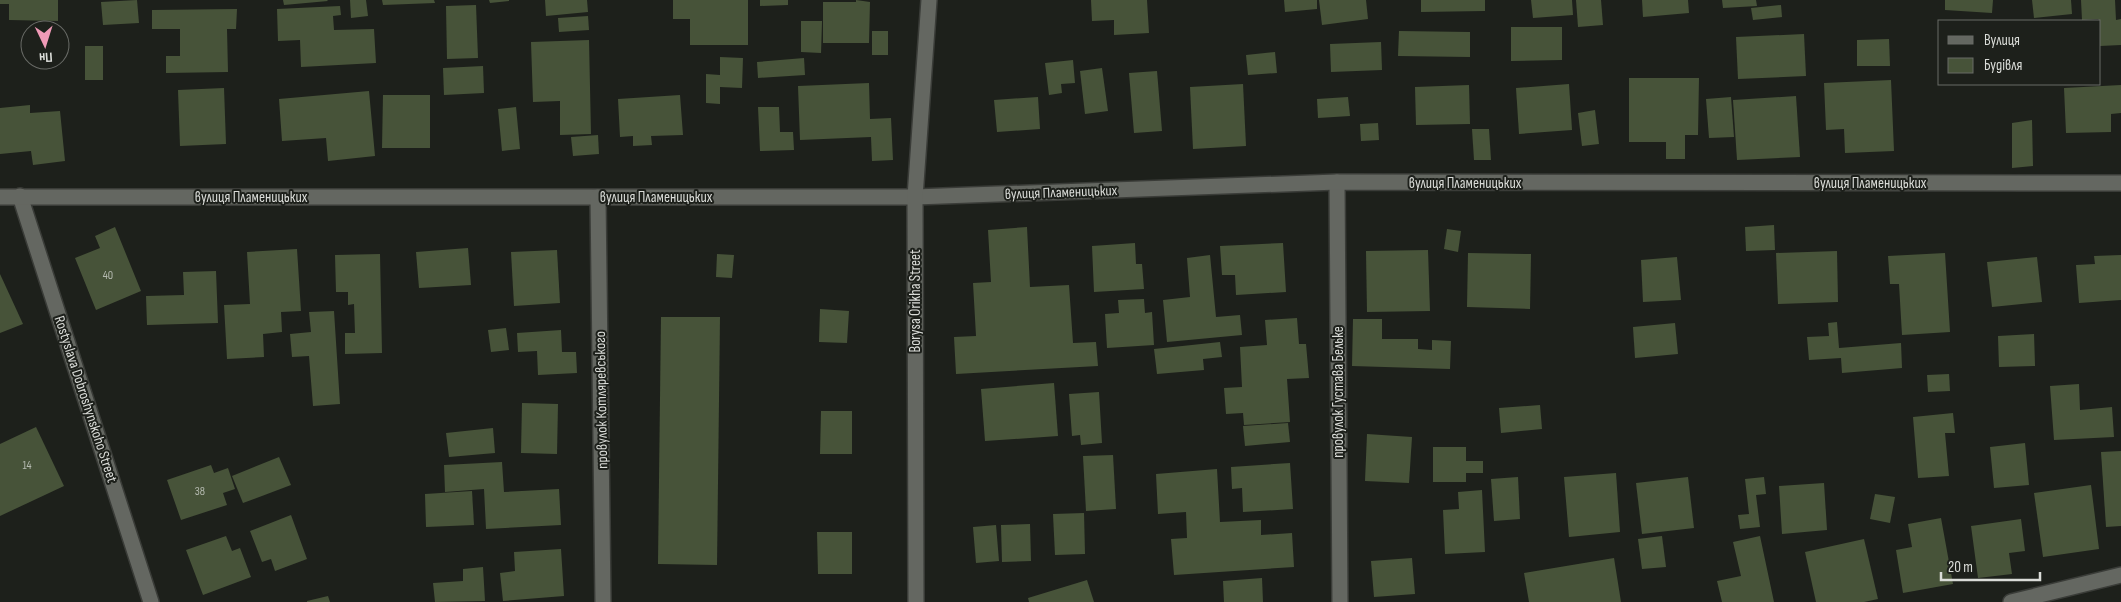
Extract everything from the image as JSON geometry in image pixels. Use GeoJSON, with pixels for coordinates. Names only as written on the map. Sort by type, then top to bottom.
{"type":"FeatureCollection","features":[{"type":"Feature","properties":{"kind":"street","name":"Borysa Orikha Street"},"geometry":{"type":"LineString","coordinates":[[916,602],[915,197],[929,0]]}},
{"type":"Feature","properties":{"kind":"street","name":"вулиця Пламеницьких"},"geometry":{"type":"LineString","coordinates":[[0,197],[915,197],[1337,182],[2121,183]]}},
{"type":"Feature","properties":{"kind":"street","name":"провулок Густава Бельке"},"geometry":{"type":"LineString","coordinates":[[1337,182],[1340,602]]}},
{"type":"Feature","properties":{"kind":"street","name":"Rostyslava Dobroshynskoho Street"},"geometry":{"type":"LineString","coordinates":[[20,196],[152,602]]}},
{"type":"Feature","properties":{"kind":"street","name":"провулок Котляревського"},"geometry":{"type":"LineString","coordinates":[[598,197],[603,602]]}},
{"type":"Feature","properties":{"kind":"street"},"geometry":{"type":"LineString","coordinates":[[2011,602],[2121,575]]}},
{"type":"Feature","properties":{"kind":"building"},"geometry":{"type":"Polygon","coordinates":[[[0,0],[58,0],[58,20],[9,20],[9,4],[0,4],[0,0]]]}},
{"type":"Feature","properties":{"kind":"building"},"geometry":{"type":"Polygon","coordinates":[[[137,0],[139,23],[103,25],[101,2],[137,0]]]}},
{"type":"Feature","properties":{"kind":"building"},"geometry":{"type":"Polygon","coordinates":[[[283,0],[327,0],[328,1],[284,5],[283,0]]]}},
{"type":"Feature","properties":{"kind":"building"},"geometry":{"type":"Polygon","coordinates":[[[350,0],[366,0],[368,16],[351,18],[350,0]]]}},
{"type":"Feature","properties":{"kind":"building"},"geometry":{"type":"Polygon","coordinates":[[[382,0],[434,0],[435,3],[383,5],[382,0]]]}},
{"type":"Feature","properties":{"kind":"building"},"geometry":{"type":"Polygon","coordinates":[[[489,0],[509,0],[509,1],[490,3],[489,0]]]}},
{"type":"Feature","properties":{"kind":"building"},"geometry":{"type":"Polygon","coordinates":[[[545,0],[587,0],[588,12],[546,16],[545,0]]]}},
{"type":"Feature","properties":{"kind":"building"},"geometry":{"type":"Polygon","coordinates":[[[673,0],[748,0],[748,45],[690,45],[690,19],[673,19],[673,0]]]}},
{"type":"Feature","properties":{"kind":"building"},"geometry":{"type":"Polygon","coordinates":[[[760,0],[788,0],[788,5],[760,6],[760,0]]]}},
{"type":"Feature","properties":{"kind":"building"},"geometry":{"type":"Polygon","coordinates":[[[856,0],[870,2],[869,43],[823,43],[823,2],[856,2],[856,0]]]}},
{"type":"Feature","properties":{"kind":"building"},"geometry":{"type":"Polygon","coordinates":[[[1091,0],[1147,0],[1149,33],[1114,35],[1114,20],[1092,21],[1091,0]]]}},
{"type":"Feature","properties":{"kind":"building"},"geometry":{"type":"Polygon","coordinates":[[[1284,0],[1317,0],[1317,9],[1285,12],[1284,0]]]}},
{"type":"Feature","properties":{"kind":"building"},"geometry":{"type":"Polygon","coordinates":[[[1319,0],[1366,0],[1368,19],[1322,25],[1319,0]]]}},
{"type":"Feature","properties":{"kind":"building"},"geometry":{"type":"Polygon","coordinates":[[[1421,0],[1485,0],[1485,11],[1421,12],[1421,0]]]}},
{"type":"Feature","properties":{"kind":"building"},"geometry":{"type":"Polygon","coordinates":[[[1531,0],[1572,0],[1573,15],[1533,18],[1531,0]]]}},
{"type":"Feature","properties":{"kind":"building"},"geometry":{"type":"Polygon","coordinates":[[[1576,0],[1601,0],[1603,25],[1578,27],[1576,0]]]}},
{"type":"Feature","properties":{"kind":"building"},"geometry":{"type":"Polygon","coordinates":[[[1642,0],[1688,0],[1689,13],[1643,17],[1642,0]]]}},
{"type":"Feature","properties":{"kind":"building"},"geometry":{"type":"Polygon","coordinates":[[[1722,0],[1756,0],[1757,6],[1723,8],[1722,0]]]}},
{"type":"Feature","properties":{"kind":"building"},"geometry":{"type":"Polygon","coordinates":[[[1945,0],[1993,0],[1992,13],[1945,10],[1945,0]]]}},
{"type":"Feature","properties":{"kind":"building"},"geometry":{"type":"Polygon","coordinates":[[[2032,0],[2071,0],[2072,14],[2034,18],[2032,0]]]}},
{"type":"Feature","properties":{"kind":"building"},"geometry":{"type":"Polygon","coordinates":[[[2081,0],[2115,0],[2116,20],[2121,19],[2121,45],[2101,46],[2101,20],[2082,20],[2081,0]]]}},
{"type":"Feature","properties":{"kind":"building"},"geometry":{"type":"Polygon","coordinates":[[[476,5],[478,58],[447,59],[446,6],[476,5]]]}},
{"type":"Feature","properties":{"kind":"building"},"geometry":{"type":"Polygon","coordinates":[[[1781,5],[1782,17],[1753,20],[1751,8],[1781,5]]]}},
{"type":"Feature","properties":{"kind":"building"},"geometry":{"type":"Polygon","coordinates":[[[340,6],[341,15],[333,16],[334,30],[374,29],[376,63],[301,67],[300,40],[278,41],[277,9],[340,6]]]}},
{"type":"Feature","properties":{"kind":"building"},"geometry":{"type":"Polygon","coordinates":[[[237,9],[236,29],[227,29],[228,72],[166,73],[166,56],[180,56],[180,29],[152,29],[152,10],[237,9]]]}},
{"type":"Feature","properties":{"kind":"building"},"geometry":{"type":"Polygon","coordinates":[[[588,16],[589,30],[559,32],[558,18],[588,16]]]}},
{"type":"Feature","properties":{"kind":"building"},"geometry":{"type":"Polygon","coordinates":[[[801,21],[822,21],[821,53],[801,52],[801,21]]]}},
{"type":"Feature","properties":{"kind":"building"},"geometry":{"type":"Polygon","coordinates":[[[1511,27],[1562,27],[1562,60],[1511,61],[1511,27]]]}},
{"type":"Feature","properties":{"kind":"building"},"geometry":{"type":"Polygon","coordinates":[[[872,31],[888,31],[888,55],[872,55],[872,31]]]}},
{"type":"Feature","properties":{"kind":"building"},"geometry":{"type":"Polygon","coordinates":[[[1399,31],[1470,32],[1470,57],[1398,56],[1399,31]]]}},
{"type":"Feature","properties":{"kind":"building"},"geometry":{"type":"Polygon","coordinates":[[[1804,34],[1806,76],[1738,79],[1736,37],[1804,34]]]}},
{"type":"Feature","properties":{"kind":"building"},"geometry":{"type":"Polygon","coordinates":[[[1889,39],[1890,66],[1857,66],[1857,40],[1889,39]]]}},
{"type":"Feature","properties":{"kind":"building"},"geometry":{"type":"Polygon","coordinates":[[[589,40],[591,134],[560,135],[560,101],[533,102],[531,42],[589,40]]]}},
{"type":"Feature","properties":{"kind":"building"},"geometry":{"type":"Polygon","coordinates":[[[1381,42],[1382,70],[1331,72],[1330,44],[1381,42]]]}},
{"type":"Feature","properties":{"kind":"building"},"geometry":{"type":"Polygon","coordinates":[[[85,46],[103,46],[103,80],[85,80],[85,46]]]}},
{"type":"Feature","properties":{"kind":"building"},"geometry":{"type":"Polygon","coordinates":[[[1275,52],[1277,73],[1248,75],[1246,55],[1275,52]]]}},
{"type":"Feature","properties":{"kind":"building"},"geometry":{"type":"Polygon","coordinates":[[[720,57],[743,58],[742,88],[720,87],[720,104],[706,103],[706,74],[720,75],[720,57]]]}},
{"type":"Feature","properties":{"kind":"building"},"geometry":{"type":"Polygon","coordinates":[[[804,58],[805,75],[758,78],[757,62],[804,58]]]}},
{"type":"Feature","properties":{"kind":"building"},"geometry":{"type":"Polygon","coordinates":[[[1073,60],[1075,83],[1061,84],[1062,93],[1049,95],[1045,63],[1073,60]]]}},
{"type":"Feature","properties":{"kind":"building"},"geometry":{"type":"Polygon","coordinates":[[[483,66],[484,93],[444,95],[443,68],[483,66]]]}},
{"type":"Feature","properties":{"kind":"building"},"geometry":{"type":"Polygon","coordinates":[[[1102,68],[1108,111],[1085,114],[1080,71],[1102,68]]]}},
{"type":"Feature","properties":{"kind":"building"},"geometry":{"type":"Polygon","coordinates":[[[1157,71],[1162,131],[1134,133],[1129,73],[1157,71]]]}},
{"type":"Feature","properties":{"kind":"building"},"geometry":{"type":"Polygon","coordinates":[[[1629,78],[1699,78],[1698,135],[1685,135],[1685,159],[1666,159],[1666,142],[1629,142],[1629,78]]]}},
{"type":"Feature","properties":{"kind":"building"},"geometry":{"type":"Polygon","coordinates":[[[1891,80],[1894,151],[1845,153],[1844,129],[1826,130],[1824,83],[1891,80]]]}},
{"type":"Feature","properties":{"kind":"building"},"geometry":{"type":"Polygon","coordinates":[[[869,83],[870,119],[891,118],[893,160],[872,161],[871,137],[800,140],[798,86],[869,83]]]}},
{"type":"Feature","properties":{"kind":"building"},"geometry":{"type":"Polygon","coordinates":[[[1243,84],[1246,146],[1193,149],[1190,87],[1243,84]]]}},
{"type":"Feature","properties":{"kind":"building"},"geometry":{"type":"Polygon","coordinates":[[[1569,84],[1572,130],[1519,134],[1516,88],[1569,84]]]}},
{"type":"Feature","properties":{"kind":"building"},"geometry":{"type":"Polygon","coordinates":[[[1469,85],[1470,124],[1416,125],[1415,87],[1469,85]]]}},
{"type":"Feature","properties":{"kind":"building"},"geometry":{"type":"Polygon","coordinates":[[[2121,85],[2121,113],[2111,114],[2111,132],[2066,133],[2064,88],[2121,85]]]}},
{"type":"Feature","properties":{"kind":"building"},"geometry":{"type":"Polygon","coordinates":[[[224,88],[226,144],[180,146],[178,90],[224,88]]]}},
{"type":"Feature","properties":{"kind":"building"},"geometry":{"type":"Polygon","coordinates":[[[369,91],[375,156],[328,161],[326,138],[282,141],[279,99],[369,91]]]}},
{"type":"Feature","properties":{"kind":"building"},"geometry":{"type":"Polygon","coordinates":[[[383,95],[430,95],[430,148],[382,148],[383,95]]]}},
{"type":"Feature","properties":{"kind":"building"},"geometry":{"type":"Polygon","coordinates":[[[680,95],[683,135],[651,136],[652,145],[633,146],[633,136],[620,137],[618,99],[680,95]]]}},
{"type":"Feature","properties":{"kind":"building"},"geometry":{"type":"Polygon","coordinates":[[[1796,96],[1800,157],[1737,160],[1733,100],[1796,96]]]}},
{"type":"Feature","properties":{"kind":"building"},"geometry":{"type":"Polygon","coordinates":[[[1038,97],[1040,129],[997,132],[994,100],[1038,97]]]}},
{"type":"Feature","properties":{"kind":"building"},"geometry":{"type":"Polygon","coordinates":[[[1348,97],[1350,116],[1318,118],[1317,99],[1348,97]]]}},
{"type":"Feature","properties":{"kind":"building"},"geometry":{"type":"Polygon","coordinates":[[[1731,97],[1734,137],[1709,138],[1706,99],[1731,97]]]}},
{"type":"Feature","properties":{"kind":"building"},"geometry":{"type":"Polygon","coordinates":[[[30,105],[30,113],[60,111],[65,161],[33,165],[31,151],[0,154],[0,108],[30,105]]]}},
{"type":"Feature","properties":{"kind":"building"},"geometry":{"type":"Polygon","coordinates":[[[516,107],[520,149],[502,151],[498,109],[516,107]]]}},
{"type":"Feature","properties":{"kind":"building"},"geometry":{"type":"Polygon","coordinates":[[[758,107],[779,107],[780,132],[793,132],[794,150],[760,151],[758,107]]]}},
{"type":"Feature","properties":{"kind":"building"},"geometry":{"type":"Polygon","coordinates":[[[1595,110],[1599,144],[1582,146],[1578,113],[1595,110]]]}},
{"type":"Feature","properties":{"kind":"building"},"geometry":{"type":"Polygon","coordinates":[[[2032,120],[2033,166],[2012,168],[2012,123],[2032,120]]]}},
{"type":"Feature","properties":{"kind":"building"},"geometry":{"type":"Polygon","coordinates":[[[1378,123],[1379,140],[1361,141],[1360,124],[1378,123]]]}},
{"type":"Feature","properties":{"kind":"building"},"geometry":{"type":"Polygon","coordinates":[[[1472,129],[1489,129],[1491,160],[1474,160],[1472,129]]]}},
{"type":"Feature","properties":{"kind":"building"},"geometry":{"type":"Polygon","coordinates":[[[598,135],[599,154],[573,156],[571,137],[598,135]]]}},
{"type":"Feature","properties":{"kind":"building"},"geometry":{"type":"Polygon","coordinates":[[[1774,225],[1775,250],[1746,251],[1745,227],[1774,225]]]}},
{"type":"Feature","properties":{"kind":"building"},"geometry":{"type":"Polygon","coordinates":[[[115,227],[141,291],[96,310],[75,258],[100,248],[95,236],[115,227]]]}},
{"type":"Feature","properties":{"kind":"building"},"geometry":{"type":"Polygon","coordinates":[[[1027,227],[1030,287],[1069,285],[1073,343],[1096,342],[1098,366],[956,374],[954,337],[976,336],[973,283],[991,282],[988,230],[1027,227]]]}},
{"type":"Feature","properties":{"kind":"building"},"geometry":{"type":"Polygon","coordinates":[[[1447,229],[1461,231],[1458,252],[1444,249],[1447,229]]]}},
{"type":"Feature","properties":{"kind":"building"},"geometry":{"type":"Polygon","coordinates":[[[1135,243],[1136,264],[1142,264],[1144,289],[1094,292],[1092,246],[1135,243]]]}},
{"type":"Feature","properties":{"kind":"building"},"geometry":{"type":"Polygon","coordinates":[[[1283,243],[1286,292],[1236,295],[1235,275],[1222,275],[1220,246],[1283,243]]]}},
{"type":"Feature","properties":{"kind":"building"},"geometry":{"type":"Polygon","coordinates":[[[468,248],[471,285],[419,288],[416,252],[468,248]]]}},
{"type":"Feature","properties":{"kind":"building"},"geometry":{"type":"Polygon","coordinates":[[[297,249],[301,311],[281,312],[282,332],[263,334],[264,357],[227,359],[224,305],[250,304],[247,252],[297,249]]]}},
{"type":"Feature","properties":{"kind":"building"},"geometry":{"type":"Polygon","coordinates":[[[557,250],[560,303],[514,306],[511,252],[557,250]]]}},
{"type":"Feature","properties":{"kind":"building"},"geometry":{"type":"Polygon","coordinates":[[[1428,250],[1430,311],[1367,312],[1366,251],[1428,250]]]}},
{"type":"Feature","properties":{"kind":"building"},"geometry":{"type":"Polygon","coordinates":[[[1837,251],[1838,302],[1778,304],[1776,253],[1837,251]]]}},
{"type":"Feature","properties":{"kind":"building"},"geometry":{"type":"Polygon","coordinates":[[[1468,253],[1531,254],[1530,309],[1467,307],[1468,253]]]}},
{"type":"Feature","properties":{"kind":"building"},"geometry":{"type":"Polygon","coordinates":[[[1945,253],[1950,332],[1902,335],[1899,284],[1890,284],[1888,256],[1945,253]]]}},
{"type":"Feature","properties":{"kind":"building"},"geometry":{"type":"Polygon","coordinates":[[[380,254],[382,353],[345,354],[345,333],[355,333],[354,304],[348,305],[348,292],[336,292],[335,255],[380,254]]]}},
{"type":"Feature","properties":{"kind":"building"},"geometry":{"type":"Polygon","coordinates":[[[717,254],[734,255],[732,278],[716,277],[717,254]]]}},
{"type":"Feature","properties":{"kind":"building"},"geometry":{"type":"Polygon","coordinates":[[[1210,255],[1216,317],[1240,315],[1242,335],[1167,342],[1163,300],[1190,297],[1187,258],[1210,255]]]}},
{"type":"Feature","properties":{"kind":"building"},"geometry":{"type":"Polygon","coordinates":[[[2121,255],[2121,300],[2079,303],[2076,265],[2095,264],[2094,256],[2121,255]]]}},
{"type":"Feature","properties":{"kind":"building"},"geometry":{"type":"Polygon","coordinates":[[[1677,257],[1681,300],[1643,302],[1641,260],[1677,257]]]}},
{"type":"Feature","properties":{"kind":"building"},"geometry":{"type":"Polygon","coordinates":[[[2037,257],[2042,302],[1992,307],[1987,262],[2037,257]]]}},
{"type":"Feature","properties":{"kind":"building"},"geometry":{"type":"Polygon","coordinates":[[[216,271],[218,323],[147,325],[146,296],[184,295],[183,272],[216,271]]]}},
{"type":"Feature","properties":{"kind":"building"},"geometry":{"type":"Polygon","coordinates":[[[0,274],[23,324],[0,333],[0,274]]]}},
{"type":"Feature","properties":{"kind":"building"},"geometry":{"type":"Polygon","coordinates":[[[1144,299],[1145,313],[1152,312],[1154,345],[1107,348],[1105,314],[1119,313],[1118,300],[1144,299]]]}},
{"type":"Feature","properties":{"kind":"building"},"geometry":{"type":"Polygon","coordinates":[[[820,309],[849,311],[847,343],[819,342],[820,309]]]}},
{"type":"Feature","properties":{"kind":"building"},"geometry":{"type":"Polygon","coordinates":[[[334,311],[340,404],[313,406],[309,356],[292,357],[290,334],[311,332],[309,312],[334,311]]]}},
{"type":"Feature","properties":{"kind":"building"},"geometry":{"type":"Polygon","coordinates":[[[661,317],[720,317],[717,565],[658,564],[661,317]]]}},
{"type":"Feature","properties":{"kind":"building"},"geometry":{"type":"Polygon","coordinates":[[[1297,318],[1299,344],[1306,344],[1309,378],[1287,379],[1290,422],[1244,425],[1243,413],[1226,414],[1224,388],[1242,387],[1240,347],[1267,345],[1265,320],[1297,318]]]}},
{"type":"Feature","properties":{"kind":"building"},"geometry":{"type":"Polygon","coordinates":[[[1353,319],[1382,319],[1382,339],[1418,339],[1418,349],[1432,350],[1432,340],[1451,341],[1450,369],[1352,366],[1353,319]]]}},
{"type":"Feature","properties":{"kind":"building"},"geometry":{"type":"Polygon","coordinates":[[[1837,322],[1839,348],[1901,343],[1902,368],[1842,373],[1841,358],[1809,360],[1807,337],[1829,336],[1828,323],[1837,322]]]}},
{"type":"Feature","properties":{"kind":"building"},"geometry":{"type":"Polygon","coordinates":[[[1675,323],[1678,354],[1635,358],[1633,327],[1675,323]]]}},
{"type":"Feature","properties":{"kind":"building"},"geometry":{"type":"Polygon","coordinates":[[[506,328],[509,350],[491,352],[488,330],[506,328]]]}},
{"type":"Feature","properties":{"kind":"building"},"geometry":{"type":"Polygon","coordinates":[[[561,330],[562,352],[576,352],[577,373],[538,375],[537,351],[518,352],[517,333],[561,330]]]}},
{"type":"Feature","properties":{"kind":"building"},"geometry":{"type":"Polygon","coordinates":[[[2034,334],[2035,366],[1999,367],[1998,336],[2034,334]]]}},
{"type":"Feature","properties":{"kind":"building"},"geometry":{"type":"Polygon","coordinates":[[[1220,342],[1222,357],[1203,359],[1204,370],[1157,374],[1154,349],[1220,342]]]}},
{"type":"Feature","properties":{"kind":"building"},"geometry":{"type":"Polygon","coordinates":[[[1949,374],[1950,391],[1928,392],[1927,375],[1949,374]]]}},
{"type":"Feature","properties":{"kind":"building"},"geometry":{"type":"Polygon","coordinates":[[[1054,383],[1058,436],[985,441],[981,389],[1054,383]]]}},
{"type":"Feature","properties":{"kind":"building"},"geometry":{"type":"Polygon","coordinates":[[[2079,384],[2080,410],[2112,407],[2114,437],[2054,440],[2050,386],[2079,384]]]}},
{"type":"Feature","properties":{"kind":"building"},"geometry":{"type":"Polygon","coordinates":[[[1099,392],[1102,443],[1081,445],[1080,435],[1072,436],[1069,394],[1099,392]]]}},
{"type":"Feature","properties":{"kind":"building"},"geometry":{"type":"Polygon","coordinates":[[[522,403],[558,404],[557,454],[521,453],[522,403]]]}},
{"type":"Feature","properties":{"kind":"building"},"geometry":{"type":"Polygon","coordinates":[[[1540,405],[1542,429],[1501,433],[1499,408],[1540,405]]]}},
{"type":"Feature","properties":{"kind":"building"},"geometry":{"type":"Polygon","coordinates":[[[821,411],[852,411],[852,454],[820,454],[821,411]]]}},
{"type":"Feature","properties":{"kind":"building"},"geometry":{"type":"Polygon","coordinates":[[[1953,413],[1955,433],[1945,433],[1949,476],[1918,478],[1913,417],[1953,413]]]}},
{"type":"Feature","properties":{"kind":"building"},"geometry":{"type":"Polygon","coordinates":[[[1288,423],[1290,442],[1245,446],[1243,426],[1288,423]]]}},
{"type":"Feature","properties":{"kind":"building"},"geometry":{"type":"Polygon","coordinates":[[[36,427],[64,486],[0,516],[0,444],[36,427]]]}},
{"type":"Feature","properties":{"kind":"building"},"geometry":{"type":"Polygon","coordinates":[[[493,428],[495,453],[449,457],[446,433],[493,428]]]}},
{"type":"Feature","properties":{"kind":"building"},"geometry":{"type":"Polygon","coordinates":[[[1367,434],[1412,437],[1409,483],[1365,481],[1367,434]]]}},
{"type":"Feature","properties":{"kind":"building"},"geometry":{"type":"Polygon","coordinates":[[[2025,443],[2029,485],[1994,488],[1990,447],[2025,443]]]}},
{"type":"Feature","properties":{"kind":"building"},"geometry":{"type":"Polygon","coordinates":[[[1433,447],[1466,447],[1466,461],[1483,461],[1483,473],[1466,473],[1466,482],[1433,482],[1433,447]]]}},
{"type":"Feature","properties":{"kind":"building"},"geometry":{"type":"Polygon","coordinates":[[[2121,451],[2121,526],[2106,527],[2101,452],[2121,451]]]}},
{"type":"Feature","properties":{"kind":"building"},"geometry":{"type":"Polygon","coordinates":[[[1113,455],[1116,509],[1086,511],[1083,456],[1113,455]]]}},
{"type":"Feature","properties":{"kind":"building"},"geometry":{"type":"Polygon","coordinates":[[[279,457],[291,485],[243,503],[232,476],[279,457]]]}},
{"type":"Feature","properties":{"kind":"building"},"geometry":{"type":"Polygon","coordinates":[[[502,462],[504,492],[559,489],[561,525],[486,529],[484,489],[445,492],[444,465],[502,462]]]}},
{"type":"Feature","properties":{"kind":"building"},"geometry":{"type":"Polygon","coordinates":[[[1290,463],[1293,509],[1243,512],[1242,488],[1232,489],[1231,467],[1290,463]]]}},
{"type":"Feature","properties":{"kind":"building"},"geometry":{"type":"Polygon","coordinates":[[[211,465],[214,473],[228,468],[235,489],[223,493],[227,505],[181,520],[167,480],[211,465]]]}},
{"type":"Feature","properties":{"kind":"building"},"geometry":{"type":"Polygon","coordinates":[[[1217,469],[1220,522],[1261,520],[1261,535],[1292,533],[1294,567],[1174,575],[1171,539],[1187,538],[1186,512],[1158,514],[1156,474],[1217,469]]]}},
{"type":"Feature","properties":{"kind":"building"},"geometry":{"type":"Polygon","coordinates":[[[1616,473],[1620,532],[1569,537],[1564,477],[1616,473]]]}},
{"type":"Feature","properties":{"kind":"building"},"geometry":{"type":"Polygon","coordinates":[[[1518,477],[1520,519],[1494,521],[1491,479],[1518,477]]]}},
{"type":"Feature","properties":{"kind":"building"},"geometry":{"type":"Polygon","coordinates":[[[1688,477],[1694,528],[1642,534],[1636,483],[1688,477]]]}},
{"type":"Feature","properties":{"kind":"building"},"geometry":{"type":"Polygon","coordinates":[[[1764,477],[1766,494],[1756,495],[1760,527],[1740,529],[1738,515],[1749,514],[1745,479],[1764,477]]]}},
{"type":"Feature","properties":{"kind":"building"},"geometry":{"type":"Polygon","coordinates":[[[1824,483],[1827,530],[1782,534],[1779,486],[1824,483]]]}},
{"type":"Feature","properties":{"kind":"building"},"geometry":{"type":"Polygon","coordinates":[[[2091,485],[2099,549],[2043,557],[2034,493],[2091,485]]]}},
{"type":"Feature","properties":{"kind":"building"},"geometry":{"type":"Polygon","coordinates":[[[1482,490],[1485,552],[1445,554],[1443,510],[1459,509],[1458,492],[1482,490]]]}},
{"type":"Feature","properties":{"kind":"building"},"geometry":{"type":"Polygon","coordinates":[[[472,491],[474,525],[426,527],[425,494],[472,491]]]}},
{"type":"Feature","properties":{"kind":"building"},"geometry":{"type":"Polygon","coordinates":[[[1875,494],[1895,497],[1890,523],[1870,519],[1875,494]]]}},
{"type":"Feature","properties":{"kind":"building"},"geometry":{"type":"Polygon","coordinates":[[[1084,513],[1085,554],[1055,555],[1053,514],[1084,513]]]}},
{"type":"Feature","properties":{"kind":"building"},"geometry":{"type":"Polygon","coordinates":[[[291,515],[307,559],[275,571],[271,559],[262,562],[250,531],[291,515]]]}},
{"type":"Feature","properties":{"kind":"building"},"geometry":{"type":"Polygon","coordinates":[[[1941,518],[1953,584],[1903,593],[1896,550],[1912,547],[1908,524],[1941,518]]]}},
{"type":"Feature","properties":{"kind":"building"},"geometry":{"type":"Polygon","coordinates":[[[2021,519],[2025,551],[2009,553],[2012,574],[1978,578],[1971,526],[2021,519]]]}},
{"type":"Feature","properties":{"kind":"building"},"geometry":{"type":"Polygon","coordinates":[[[1030,524],[1031,561],[1002,562],[1001,525],[1030,524]]]}},
{"type":"Feature","properties":{"kind":"building"},"geometry":{"type":"Polygon","coordinates":[[[996,525],[999,561],[976,563],[973,527],[996,525]]]}},
{"type":"Feature","properties":{"kind":"building"},"geometry":{"type":"Polygon","coordinates":[[[817,532],[852,532],[852,574],[818,574],[817,532]]]}},
{"type":"Feature","properties":{"kind":"building"},"geometry":{"type":"Polygon","coordinates":[[[226,536],[232,551],[240,548],[251,577],[203,595],[186,550],[226,536]]]}},
{"type":"Feature","properties":{"kind":"building"},"geometry":{"type":"Polygon","coordinates":[[[1662,536],[1666,567],[1642,569],[1638,539],[1662,536]]]}},
{"type":"Feature","properties":{"kind":"building"},"geometry":{"type":"Polygon","coordinates":[[[1760,536],[1774,602],[1722,602],[1717,581],[1741,576],[1733,542],[1760,536]]]}},
{"type":"Feature","properties":{"kind":"building"},"geometry":{"type":"Polygon","coordinates":[[[1864,539],[1878,599],[1864,602],[1816,602],[1805,552],[1864,539]]]}},
{"type":"Feature","properties":{"kind":"building"},"geometry":{"type":"Polygon","coordinates":[[[561,549],[564,596],[503,601],[500,573],[515,571],[514,552],[561,549]]]}},
{"type":"Feature","properties":{"kind":"building"},"geometry":{"type":"Polygon","coordinates":[[[1412,558],[1415,594],[1374,597],[1371,561],[1412,558]]]}},
{"type":"Feature","properties":{"kind":"building"},"geometry":{"type":"Polygon","coordinates":[[[1614,558],[1621,602],[1529,602],[1524,573],[1614,558]]]}},
{"type":"Feature","properties":{"kind":"building"},"geometry":{"type":"Polygon","coordinates":[[[483,567],[485,601],[435,602],[433,583],[463,581],[463,569],[483,567]]]}},
{"type":"Feature","properties":{"kind":"building"},"geometry":{"type":"Polygon","coordinates":[[[1262,578],[1263,602],[1224,602],[1223,581],[1262,578]]]}},
{"type":"Feature","properties":{"kind":"building"},"geometry":{"type":"Polygon","coordinates":[[[1087,580],[1094,602],[1029,602],[1028,598],[1087,580]]]}},
{"type":"Feature","properties":{"kind":"building"},"geometry":{"type":"Polygon","coordinates":[[[328,596],[330,602],[307,602],[307,601],[328,596]]]}}]}
